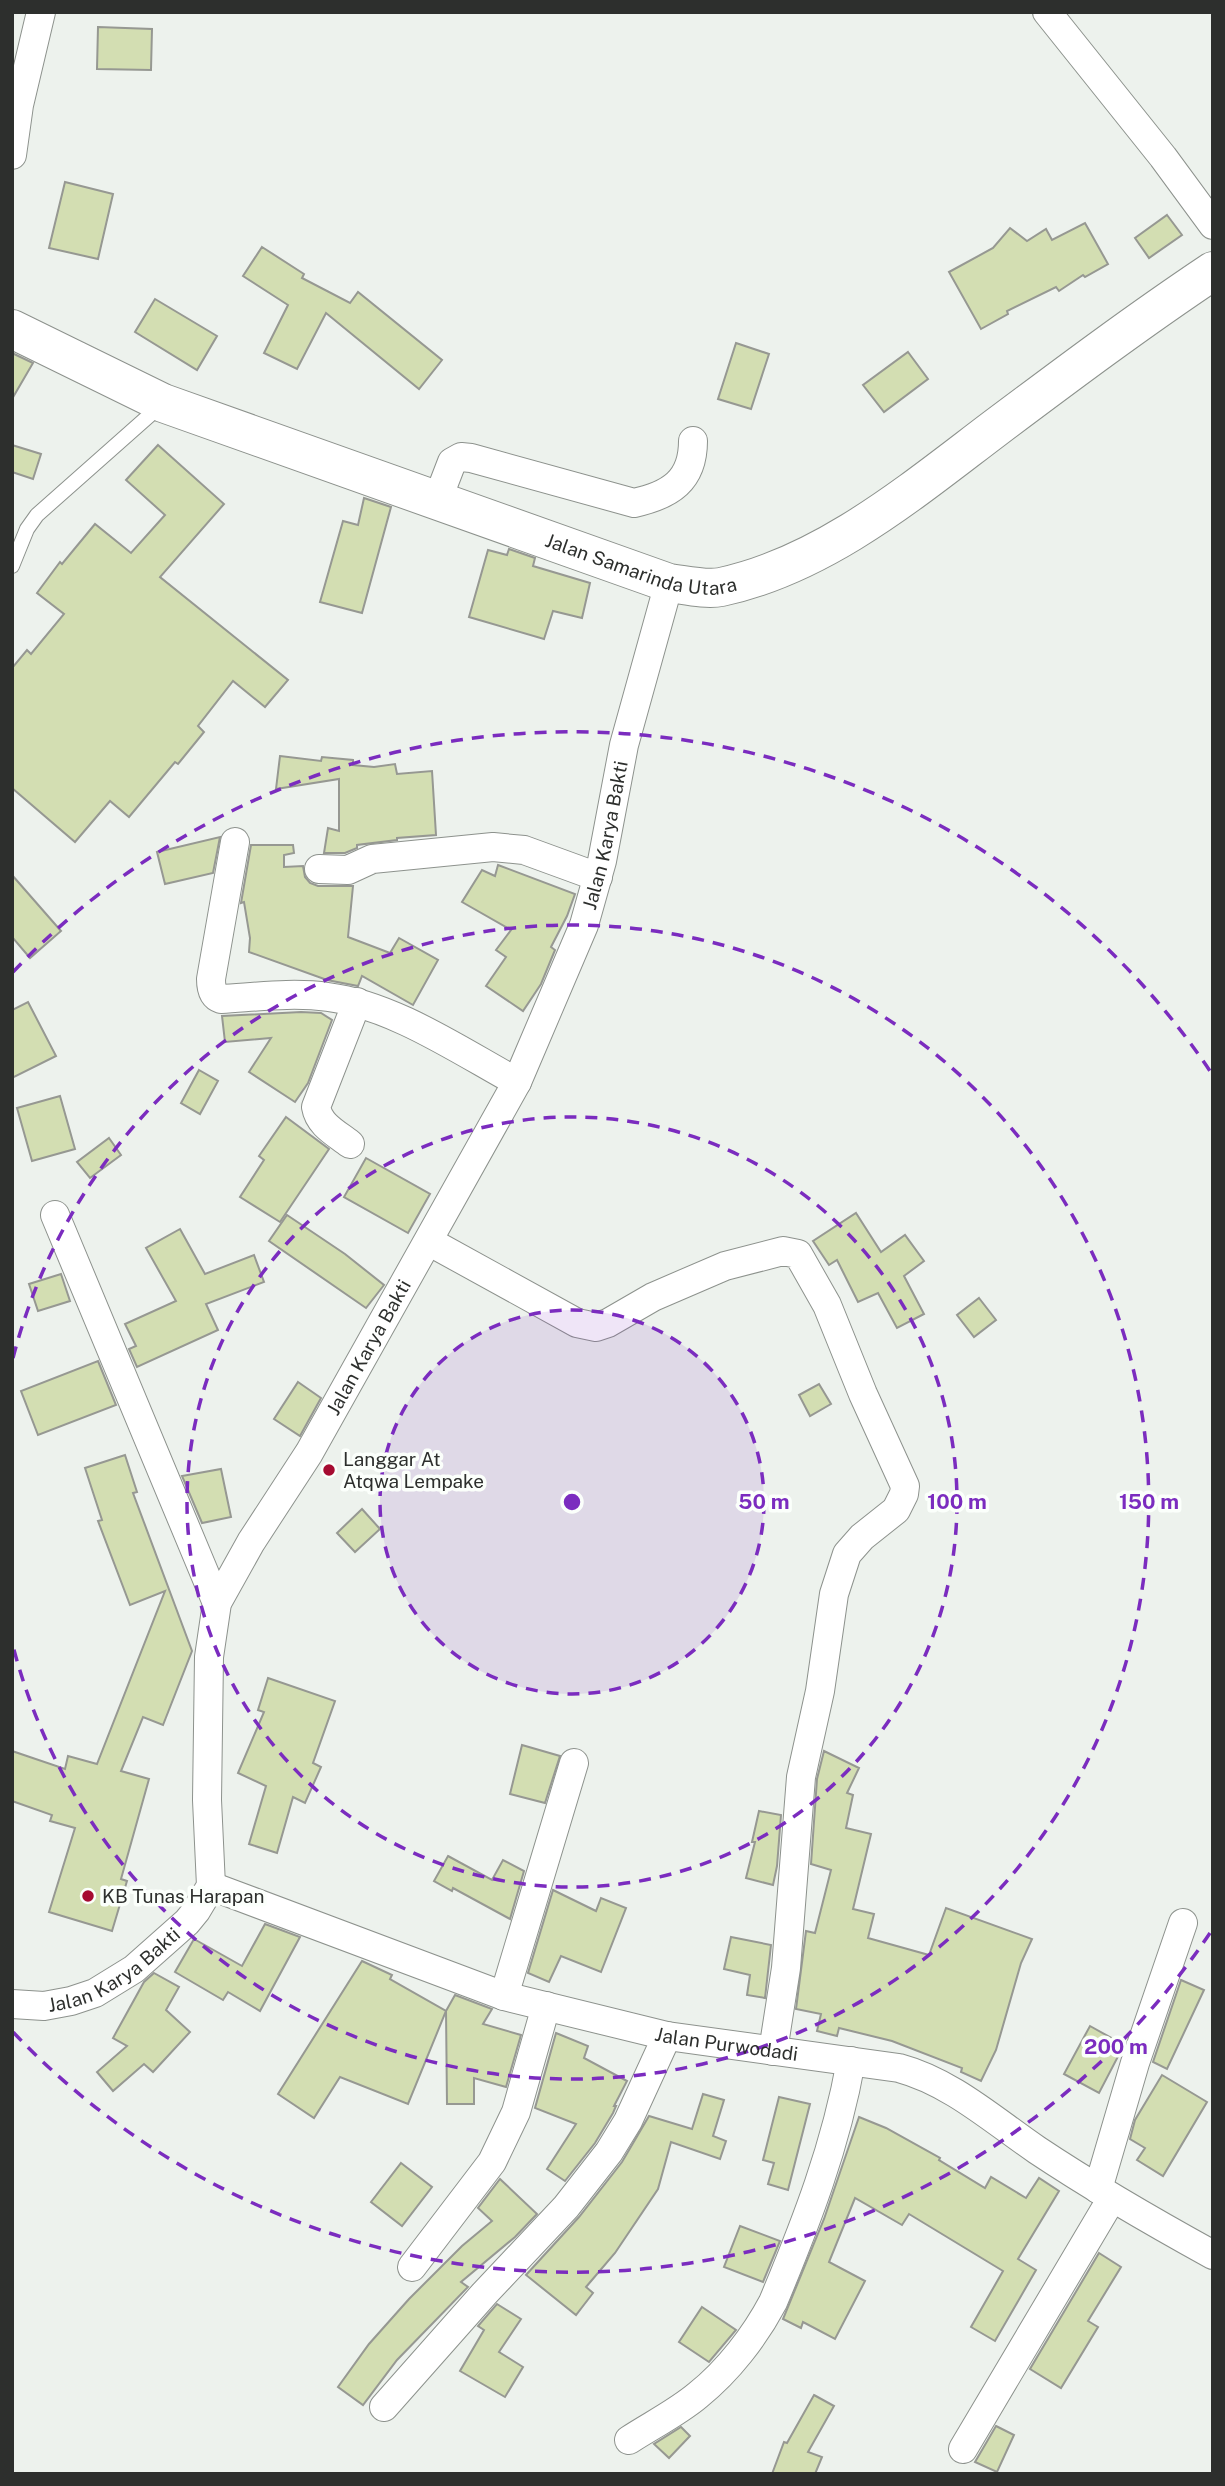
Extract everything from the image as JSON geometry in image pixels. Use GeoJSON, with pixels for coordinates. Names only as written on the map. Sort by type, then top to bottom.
{"type":"FeatureCollection","features":[{"type":"Feature","properties":{"kind":"highway","name":"Jalan Samarinda Utara"},"geometry":{"type":"LineString","coordinates":[[12,330],[163,402],[669,583],[718,588],[755,578],[819,550],[875,519],[1139,320],[1213,271]]}},
{"type":"Feature","properties":{"kind":"street"},"geometry":{"type":"LineString","coordinates":[[12,155],[19,105],[41,12]]}},
{"type":"Feature","properties":{"kind":"street"},"geometry":{"type":"LineString","coordinates":[[1047,12],[1163,157],[1213,225]]}},
{"type":"Feature","properties":{"kind":"street"},"geometry":{"type":"LineString","coordinates":[[438,501],[452,462],[461,457],[634,503],[656,498],[673,489],[687,471],[693,456],[693,441]]}},
{"type":"Feature","properties":{"kind":"street","name":"Jalan Karya Bakti"},"geometry":{"type":"LineString","coordinates":[[12,2004],[44,2006],[95,1993],[134,1969],[187,1922],[211,1886],[207,1800],[209,1657],[217,1603],[251,1542],[309,1453],[517,1082],[584,925],[598,877],[624,745],[669,583]]}},
{"type":"Feature","properties":{"kind":"street"},"geometry":{"type":"LineString","coordinates":[[235,842],[211,979],[211,990],[216,997],[307,995],[356,1002],[388,1013],[517,1082]]}},
{"type":"Feature","properties":{"kind":"street"},"geometry":{"type":"LineString","coordinates":[[320,869],[348,870],[372,859],[493,847],[524,850],[598,877]]}},
{"type":"Feature","properties":{"kind":"street"},"geometry":{"type":"LineString","coordinates":[[350,1144],[324,1125],[318,1117],[316,1107],[356,1002]]}},
{"type":"Feature","properties":{"kind":"street"},"geometry":{"type":"LineString","coordinates":[[55,1215],[217,1603]]}},
{"type":"Feature","properties":{"kind":"street"},"geometry":{"type":"LineString","coordinates":[[429,1242],[577,1324],[587,1326],[608,1323],[653,1297],[725,1266],[783,1251],[793,1252],[801,1257],[827,1305],[863,1394],[900,1471],[905,1486],[901,1501],[883,1522],[852,1547],[847,1554],[834,1594],[820,1691],[801,1777],[786,1968],[774,2051]]}},
{"type":"Feature","properties":{"kind":"street"},"geometry":{"type":"LineString","coordinates":[[505,1996],[574,1763]]}},
{"type":"Feature","properties":{"kind":"street","name":"Jalan Purwodadi"},"geometry":{"type":"LineString","coordinates":[[211,1886],[505,1996],[667,2036],[899,2068],[915,2073],[983,2110],[1105,2194],[1213,2255]]}},
{"type":"Feature","properties":{"kind":"street"},"geometry":{"type":"LineString","coordinates":[[963,2449],[1105,2194],[1135,2063],[1183,1923]]}},
{"type":"Feature","properties":{"kind":"street"},"geometry":{"type":"LineString","coordinates":[[412,2267],[492,2162],[516,2112],[547,2006]]}},
{"type":"Feature","properties":{"kind":"street"},"geometry":{"type":"LineString","coordinates":[[384,2407],[566,2207],[609,2152],[628,2121],[667,2036]]}},
{"type":"Feature","properties":{"kind":"street"},"geometry":{"type":"LineString","coordinates":[[629,2440],[696,2397],[711,2384],[764,2319],[818,2190],[843,2108],[851,2062]]}},
{"type":"Feature","properties":{"kind":"lane"},"geometry":{"type":"LineString","coordinates":[[12,566],[21,541],[37,515],[163,402]]}},
{"type":"Feature","properties":{"kind":"building"},"geometry":{"type":"Polygon","coordinates":[[[98,27],[152,29],[151,70],[97,69],[98,27]]]}},
{"type":"Feature","properties":{"kind":"building"},"geometry":{"type":"Polygon","coordinates":[[[65,182],[113,194],[98,259],[49,248],[65,182]]]}},
{"type":"Feature","properties":{"kind":"building"},"geometry":{"type":"Polygon","coordinates":[[[1167,215],[1182,235],[1149,258],[1135,238],[1167,215]]]}},
{"type":"Feature","properties":{"kind":"building"},"geometry":{"type":"Polygon","coordinates":[[[1085,223],[1108,264],[1085,277],[1083,275],[1059,291],[1056,287],[1007,311],[1008,314],[981,329],[949,272],[993,248],[1010,228],[1027,241],[1046,229],[1052,240],[1085,223]]]}},
{"type":"Feature","properties":{"kind":"building"},"geometry":{"type":"Polygon","coordinates":[[[262,247],[304,274],[302,278],[350,303],[358,292],[442,360],[419,389],[326,313],[297,369],[264,353],[288,305],[243,276],[262,247]]]}},
{"type":"Feature","properties":{"kind":"building"},"geometry":{"type":"Polygon","coordinates":[[[155,299],[217,336],[197,370],[135,332],[155,299]]]}},
{"type":"Feature","properties":{"kind":"building"},"geometry":{"type":"Polygon","coordinates":[[[736,343],[769,354],[751,409],[718,399],[736,343]]]}},
{"type":"Feature","properties":{"kind":"building"},"geometry":{"type":"Polygon","coordinates":[[[908,352],[928,379],[884,412],[863,385],[908,352]]]}},
{"type":"Feature","properties":{"kind":"building"},"geometry":{"type":"Polygon","coordinates":[[[12,353],[33,363],[12,399],[12,353]]]}},
{"type":"Feature","properties":{"kind":"building"},"geometry":{"type":"Polygon","coordinates":[[[12,445],[41,454],[33,479],[12,472],[12,445]]]}},
{"type":"Feature","properties":{"kind":"building"},"geometry":{"type":"Polygon","coordinates":[[[158,445],[224,504],[160,577],[288,680],[265,707],[233,681],[198,726],[204,732],[129,817],[110,801],[75,842],[12,788],[12,668],[27,650],[31,654],[64,614],[37,593],[60,562],[62,564],[95,524],[131,553],[165,515],[126,480],[158,445]]]}},
{"type":"Feature","properties":{"kind":"building"},"geometry":{"type":"Polygon","coordinates":[[[364,498],[391,507],[362,613],[320,602],[343,521],[358,525],[364,498]]]}},
{"type":"Feature","properties":{"kind":"building"},"geometry":{"type":"Polygon","coordinates":[[[509,549],[535,558],[533,566],[590,583],[582,618],[553,611],[544,639],[469,617],[488,550],[507,555],[509,549]]]}},
{"type":"Feature","properties":{"kind":"building"},"geometry":{"type":"Polygon","coordinates":[[[280,756],[321,761],[322,757],[353,760],[353,765],[374,767],[395,764],[397,774],[432,771],[436,835],[357,845],[357,848],[345,853],[324,853],[328,828],[339,831],[339,779],[276,789],[280,756]]]}},
{"type":"Feature","properties":{"kind":"building"},"geometry":{"type":"Polygon","coordinates":[[[220,837],[213,873],[165,884],[157,852],[220,837]]]}},
{"type":"Feature","properties":{"kind":"building"},"geometry":{"type":"Polygon","coordinates":[[[251,845],[293,845],[294,853],[284,855],[284,867],[303,866],[305,877],[318,886],[353,886],[348,937],[390,953],[399,938],[438,960],[413,1005],[362,976],[358,986],[327,980],[249,952],[250,938],[244,902],[241,903],[251,845]]]}},
{"type":"Feature","properties":{"kind":"building"},"geometry":{"type":"Polygon","coordinates":[[[498,865],[575,894],[551,947],[555,950],[541,984],[523,1011],[486,986],[506,957],[496,950],[511,930],[462,902],[482,870],[495,876],[498,865]]]}},
{"type":"Feature","properties":{"kind":"building"},"geometry":{"type":"Polygon","coordinates":[[[12,875],[61,931],[30,958],[12,937],[12,875]]]}},
{"type":"Feature","properties":{"kind":"building"},"geometry":{"type":"Polygon","coordinates":[[[28,1002],[56,1056],[12,1078],[12,1010],[28,1002]]]}},
{"type":"Feature","properties":{"kind":"building"},"geometry":{"type":"Polygon","coordinates":[[[321,1013],[332,1020],[308,1083],[295,1102],[249,1072],[271,1038],[225,1042],[222,1016],[321,1013]]]}},
{"type":"Feature","properties":{"kind":"building"},"geometry":{"type":"Polygon","coordinates":[[[199,1070],[218,1081],[200,1114],[181,1103],[199,1070]]]}},
{"type":"Feature","properties":{"kind":"building"},"geometry":{"type":"Polygon","coordinates":[[[60,1096],[75,1149],[32,1161],[17,1108],[60,1096]]]}},
{"type":"Feature","properties":{"kind":"building"},"geometry":{"type":"Polygon","coordinates":[[[286,1117],[329,1149],[280,1222],[240,1197],[264,1160],[259,1156],[286,1117]]]}},
{"type":"Feature","properties":{"kind":"building"},"geometry":{"type":"Polygon","coordinates":[[[109,1138],[121,1155],[90,1178],[77,1162],[109,1138]]]}},
{"type":"Feature","properties":{"kind":"building"},"geometry":{"type":"Polygon","coordinates":[[[366,1158],[430,1194],[408,1233],[344,1197],[366,1158]]]}},
{"type":"Feature","properties":{"kind":"building"},"geometry":{"type":"Polygon","coordinates":[[[856,1213],[881,1252],[905,1235],[924,1261],[904,1276],[924,1314],[897,1328],[878,1293],[858,1302],[837,1260],[829,1265],[813,1241],[856,1213]]]}},
{"type":"Feature","properties":{"kind":"building"},"geometry":{"type":"Polygon","coordinates":[[[287,1215],[345,1254],[384,1285],[366,1308],[269,1241],[287,1215]]]}},
{"type":"Feature","properties":{"kind":"building"},"geometry":{"type":"Polygon","coordinates":[[[180,1229],[205,1274],[254,1255],[264,1282],[206,1304],[218,1330],[137,1367],[129,1349],[136,1346],[125,1324],[176,1301],[146,1248],[180,1229]]]}},
{"type":"Feature","properties":{"kind":"building"},"geometry":{"type":"Polygon","coordinates":[[[61,1274],[70,1301],[38,1311],[29,1284],[61,1274]]]}},
{"type":"Feature","properties":{"kind":"building"},"geometry":{"type":"Polygon","coordinates":[[[979,1298],[996,1320],[974,1337],[957,1315],[979,1298]]]}},
{"type":"Feature","properties":{"kind":"building"},"geometry":{"type":"Polygon","coordinates":[[[98,1361],[116,1405],[38,1435],[21,1391],[98,1361]]]}},
{"type":"Feature","properties":{"kind":"building"},"geometry":{"type":"Polygon","coordinates":[[[298,1382],[321,1398],[300,1436],[274,1419],[298,1382]]]}},
{"type":"Feature","properties":{"kind":"building"},"geometry":{"type":"Polygon","coordinates":[[[819,1384],[831,1404],[810,1416],[799,1395],[819,1384]]]}},
{"type":"Feature","properties":{"kind":"building"},"geometry":{"type":"Polygon","coordinates":[[[125,1455],[137,1492],[133,1493],[192,1651],[163,1725],[143,1717],[121,1771],[149,1779],[121,1879],[127,1881],[112,1931],[49,1912],[75,1828],[50,1821],[52,1815],[12,1801],[12,1751],[65,1769],[68,1756],[97,1764],[165,1591],[130,1605],[98,1521],[102,1520],[85,1468],[125,1455]]]}},
{"type":"Feature","properties":{"kind":"building"},"geometry":{"type":"Polygon","coordinates":[[[221,1469],[231,1517],[202,1523],[182,1476],[221,1469]]]}},
{"type":"Feature","properties":{"kind":"building"},"geometry":{"type":"Polygon","coordinates":[[[362,1509],[380,1529],[355,1552],[337,1533],[362,1509]]]}},
{"type":"Feature","properties":{"kind":"building"},"geometry":{"type":"Polygon","coordinates":[[[268,1678],[335,1701],[313,1763],[321,1767],[305,1803],[293,1797],[277,1853],[249,1844],[266,1786],[238,1773],[264,1712],[258,1710],[268,1678]]]}},
{"type":"Feature","properties":{"kind":"building"},"geometry":{"type":"Polygon","coordinates":[[[522,1745],[560,1756],[545,1803],[510,1794],[522,1745]]]}},
{"type":"Feature","properties":{"kind":"building"},"geometry":{"type":"Polygon","coordinates":[[[824,1751],[859,1768],[847,1793],[853,1795],[846,1828],[871,1834],[853,1909],[874,1914],[868,1938],[929,1955],[946,1908],[1032,1939],[1021,1963],[996,2050],[981,2081],[961,2072],[962,2068],[892,2041],[839,2028],[837,2036],[817,2031],[821,2014],[796,2009],[806,1931],[815,1933],[831,1870],[811,1864],[817,1779],[824,1751]]]}},
{"type":"Feature","properties":{"kind":"building"},"geometry":{"type":"Polygon","coordinates":[[[759,1811],[781,1815],[773,1885],[746,1878],[759,1811]]]}},
{"type":"Feature","properties":{"kind":"building"},"geometry":{"type":"Polygon","coordinates":[[[448,1856],[492,1880],[503,1860],[524,1871],[510,1919],[453,1888],[452,1891],[434,1881],[448,1856]]]}},
{"type":"Feature","properties":{"kind":"building"},"geometry":{"type":"Polygon","coordinates":[[[553,1890],[596,1911],[601,1898],[626,1908],[601,1972],[561,1956],[549,1982],[528,1973],[553,1890]]]}},
{"type":"Feature","properties":{"kind":"building"},"geometry":{"type":"Polygon","coordinates":[[[265,1924],[300,1937],[260,2011],[228,1992],[223,2000],[175,1972],[194,1939],[242,1966],[265,1924]]]}},
{"type":"Feature","properties":{"kind":"building"},"geometry":{"type":"Polygon","coordinates":[[[731,1937],[771,1945],[765,1998],[747,1995],[750,1975],[724,1969],[731,1937]]]}},
{"type":"Feature","properties":{"kind":"building"},"geometry":{"type":"Polygon","coordinates":[[[362,1961],[392,1975],[390,1979],[446,2011],[408,2104],[340,2077],[314,2118],[278,2094],[362,1961]]]}},
{"type":"Feature","properties":{"kind":"building"},"geometry":{"type":"Polygon","coordinates":[[[154,1973],[179,1987],[166,2010],[190,2032],[153,2072],[144,2064],[113,2091],[97,2072],[127,2046],[113,2038],[144,1982],[154,1973]]]}},
{"type":"Feature","properties":{"kind":"building"},"geometry":{"type":"Polygon","coordinates":[[[1181,1980],[1204,1990],[1167,2069],[1153,2062],[1181,1980]]]}},
{"type":"Feature","properties":{"kind":"building"},"geometry":{"type":"Polygon","coordinates":[[[455,1995],[492,2009],[483,2024],[521,2035],[506,2087],[474,2078],[474,2104],[447,2104],[446,2011],[455,1995]]]}},
{"type":"Feature","properties":{"kind":"building"},"geometry":{"type":"Polygon","coordinates":[[[1090,2026],[1124,2045],[1099,2093],[1064,2074],[1090,2026]]]}},
{"type":"Feature","properties":{"kind":"building"},"geometry":{"type":"Polygon","coordinates":[[[556,2033],[588,2046],[584,2058],[627,2081],[613,2113],[595,2143],[565,2181],[547,2169],[576,2124],[535,2108],[556,2033]]]}},
{"type":"Feature","properties":{"kind":"building"},"geometry":{"type":"Polygon","coordinates":[[[1162,2075],[1207,2102],[1163,2176],[1137,2160],[1145,2148],[1130,2139],[1135,2120],[1162,2075]]]}},
{"type":"Feature","properties":{"kind":"building"},"geometry":{"type":"Polygon","coordinates":[[[703,2094],[724,2100],[713,2136],[726,2141],[720,2159],[671,2142],[658,2189],[615,2253],[586,2287],[593,2293],[576,2315],[526,2275],[579,2217],[622,2162],[649,2116],[692,2129],[703,2094]]]}},
{"type":"Feature","properties":{"kind":"building"},"geometry":{"type":"Polygon","coordinates":[[[779,2097],[810,2104],[788,2190],[768,2184],[774,2163],[763,2160],[779,2097]]]}},
{"type":"Feature","properties":{"kind":"building"},"geometry":{"type":"Polygon","coordinates":[[[859,2117],[886,2128],[940,2158],[939,2160],[985,2188],[991,2177],[1026,2198],[1039,2178],[1059,2191],[1018,2259],[1036,2270],[995,2341],[971,2327],[1003,2271],[909,2214],[902,2225],[855,2198],[829,2262],[865,2281],[835,2339],[803,2322],[801,2328],[783,2319],[824,2219],[859,2117]]]}},
{"type":"Feature","properties":{"kind":"building"},"geometry":{"type":"Polygon","coordinates":[[[401,2163],[432,2187],[402,2226],[371,2202],[401,2163]]]}},
{"type":"Feature","properties":{"kind":"building"},"geometry":{"type":"Polygon","coordinates":[[[500,2179],[537,2214],[515,2237],[461,2282],[468,2287],[397,2360],[363,2405],[338,2387],[369,2344],[409,2299],[462,2246],[492,2221],[478,2208],[500,2179]]]}},
{"type":"Feature","properties":{"kind":"building"},"geometry":{"type":"Polygon","coordinates":[[[740,2226],[780,2241],[763,2282],[724,2267],[740,2226]]]}},
{"type":"Feature","properties":{"kind":"building"},"geometry":{"type":"Polygon","coordinates":[[[1099,2253],[1121,2267],[1088,2321],[1098,2327],[1061,2388],[1030,2369],[1099,2253]]]}},
{"type":"Feature","properties":{"kind":"building"},"geometry":{"type":"Polygon","coordinates":[[[497,2304],[521,2319],[499,2352],[523,2367],[505,2397],[460,2371],[484,2330],[478,2326],[497,2304]]]}},
{"type":"Feature","properties":{"kind":"building"},"geometry":{"type":"Polygon","coordinates":[[[702,2307],[736,2330],[709,2362],[679,2342],[702,2307]]]}},
{"type":"Feature","properties":{"kind":"building"},"geometry":{"type":"Polygon","coordinates":[[[814,2395],[834,2406],[808,2452],[822,2457],[815,2474],[772,2474],[784,2442],[787,2443],[814,2395]]]}},
{"type":"Feature","properties":{"kind":"building"},"geometry":{"type":"Polygon","coordinates":[[[996,2426],[1014,2435],[997,2472],[975,2462],[996,2426]]]}},
{"type":"Feature","properties":{"kind":"building"},"geometry":{"type":"Polygon","coordinates":[[[681,2427],[690,2436],[669,2458],[654,2444],[681,2427]]]}},
{"type":"Feature","properties":{"kind":"place","name":"Langgar At Atqwa Lempake"},"geometry":{"type":"Point","coordinates":[329,1470]}},
{"type":"Feature","properties":{"kind":"place","name":"KB Tunas Harapan"},"geometry":{"type":"Point","coordinates":[88,1896]}}]}
